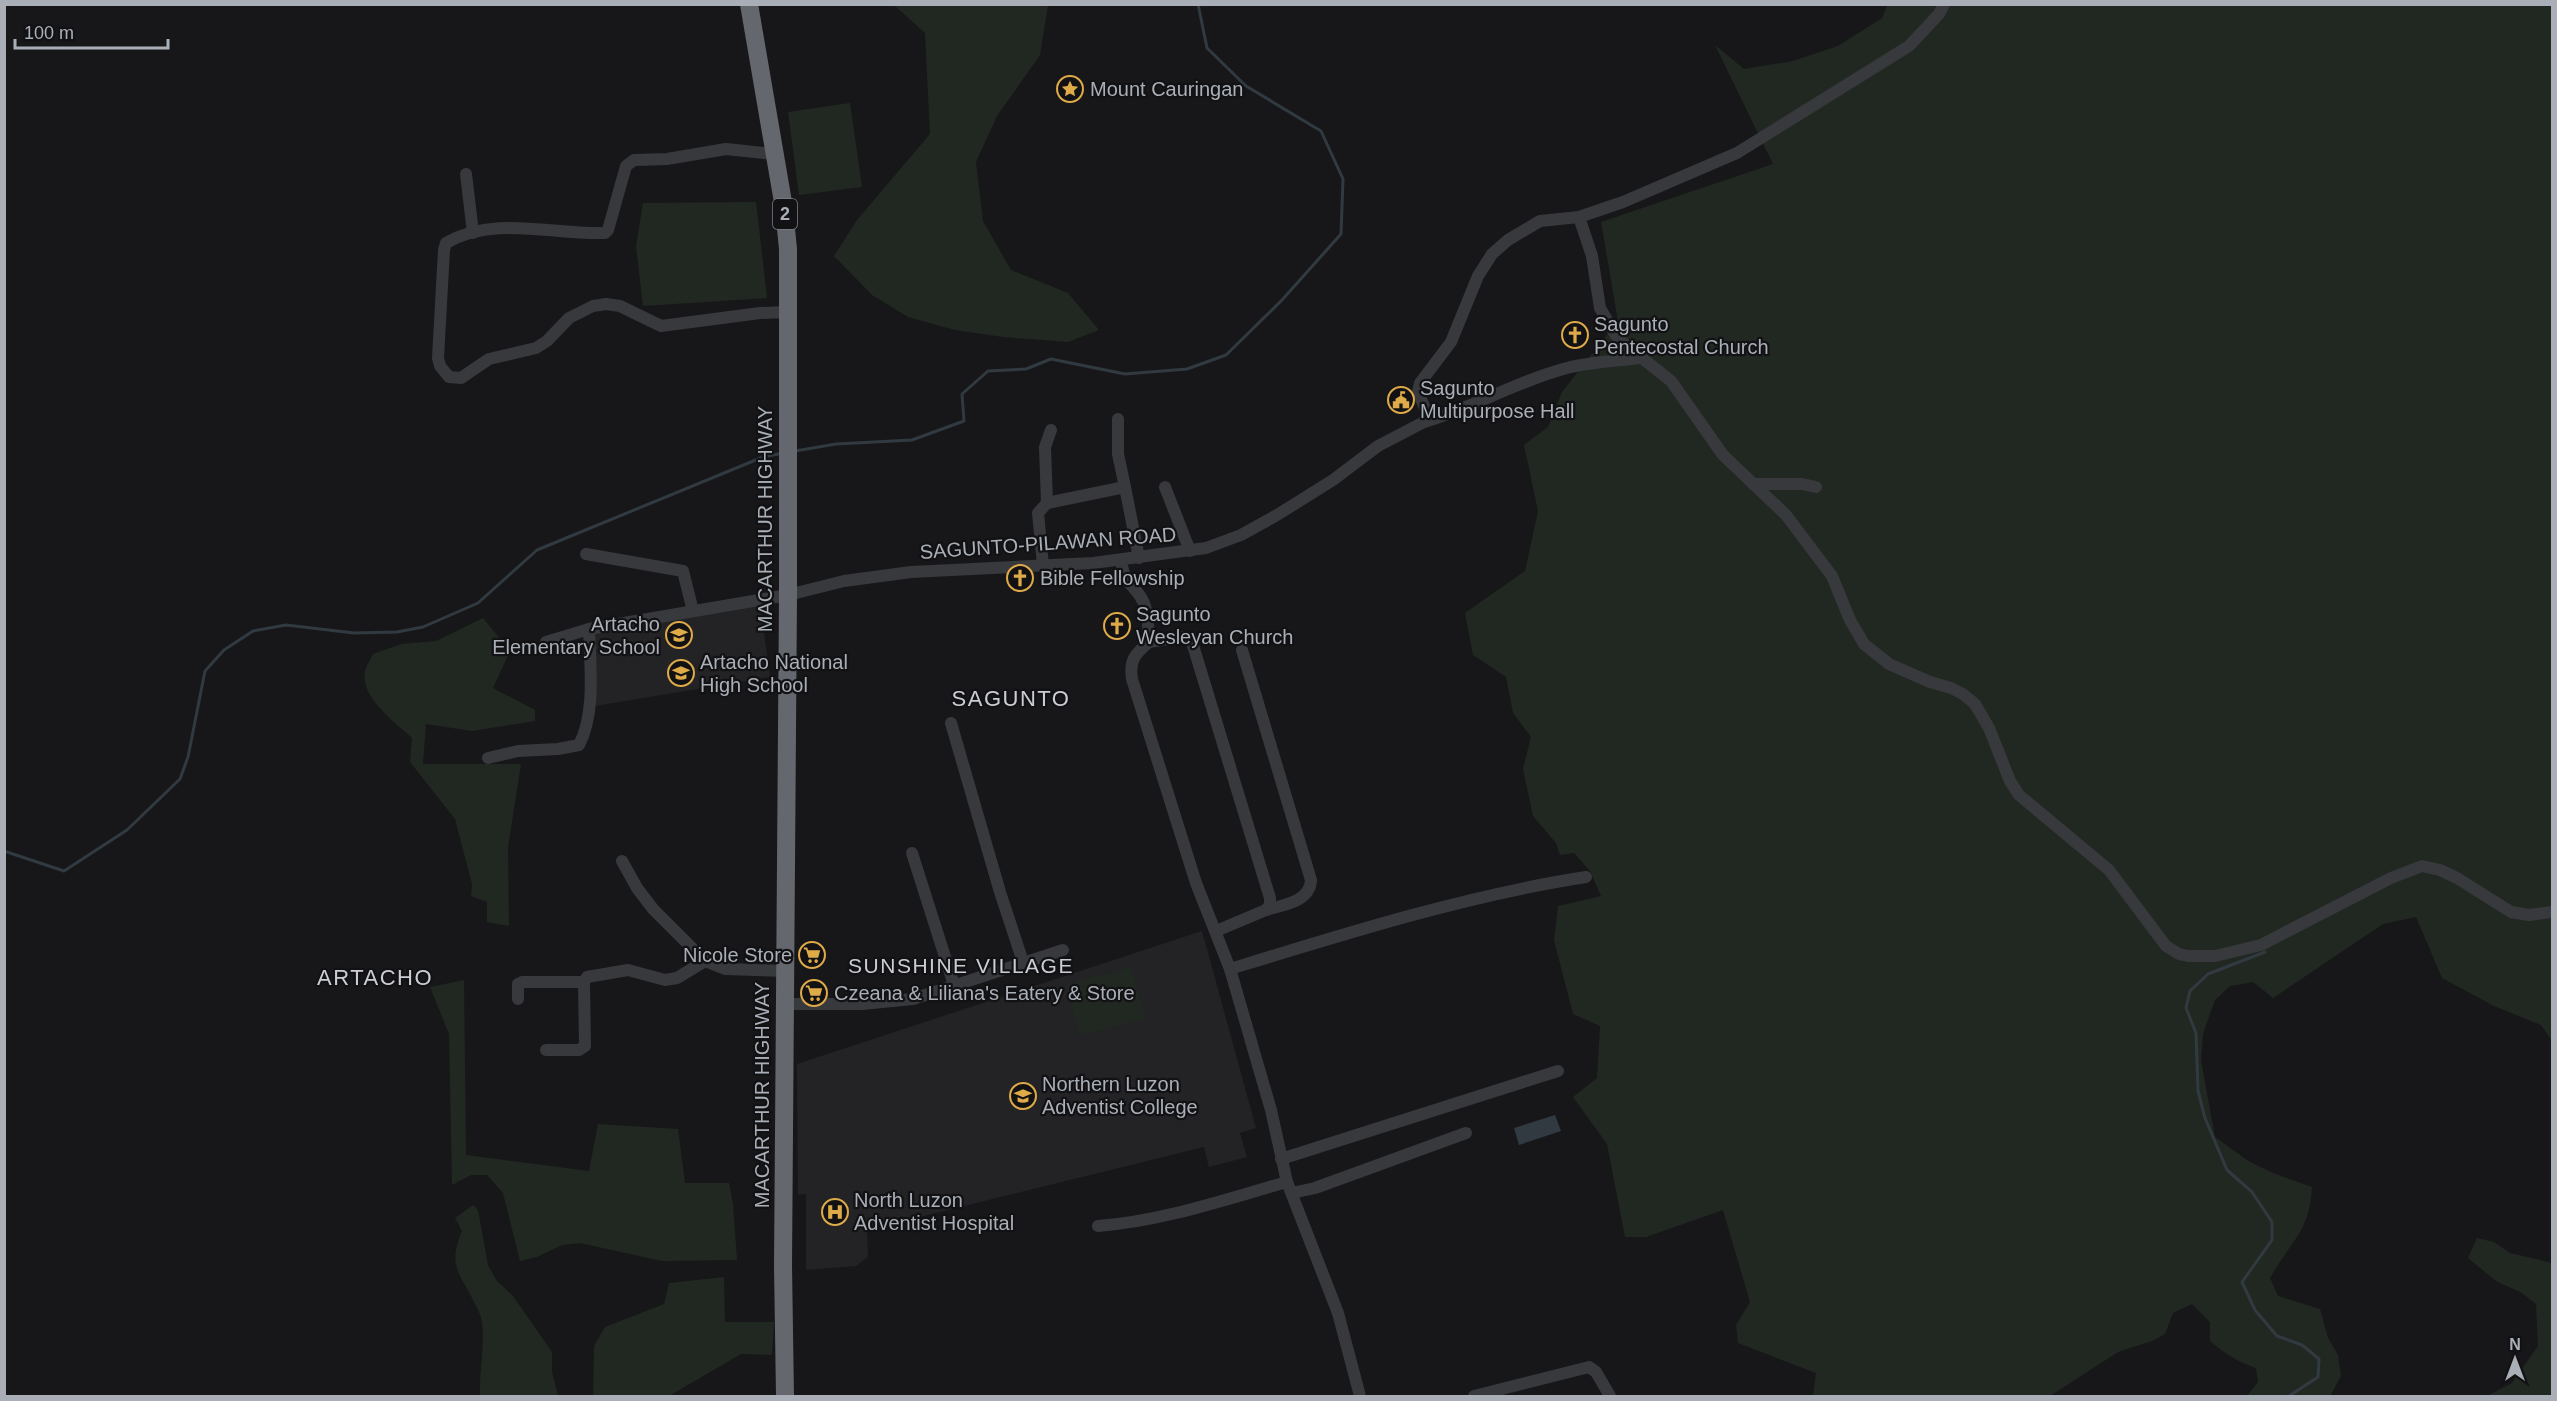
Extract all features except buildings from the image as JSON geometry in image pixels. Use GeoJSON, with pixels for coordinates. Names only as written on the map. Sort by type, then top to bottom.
{"type":"FeatureCollection","features":[{"type":"Feature","properties":{"kind":"highway","name":"MACARTHUR HIGHWAY"},"geometry":{"type":"LineString","coordinates":[[749,4],[784,208],[788,249],[786,1119],[783,1266],[785,1396]]}},
{"type":"Feature","properties":{"kind":"street"},"geometry":{"type":"LineString","coordinates":[[1424,422],[1427,413],[1418,392],[1420,383],[1451,342],[1473,285],[1492,254],[1508,240],[1540,221],[1579,216],[1623,202],[1744,149],[1909,46],[1940,14],[1944,4]]}},
{"type":"Feature","properties":{"kind":"street"},"geometry":{"type":"LineString","coordinates":[[773,154],[726,149],[667,159],[634,160],[626,166],[608,230],[605,233],[500,228],[473,233],[446,243],[438,358],[445,372],[455,378],[467,376],[489,359],[536,348],[547,341],[569,318],[593,306],[606,304],[620,306],[661,326],[760,313],[787,312]]}},
{"type":"Feature","properties":{"kind":"street"},"geometry":{"type":"LineString","coordinates":[[466,174],[473,233]]}},
{"type":"Feature","properties":{"kind":"street"},"geometry":{"type":"LineString","coordinates":[[1579,216],[1592,256],[1602,313],[1618,339],[1671,381],[1723,455],[1786,515],[1832,576],[1850,620],[1864,644],[1888,664],[1930,682],[1952,688],[1975,704],[1989,728],[2010,781],[2019,795],[2109,870],[2159,939],[2172,951],[2200,958],[2261,945],[2391,878],[2422,866],[2440,870],[2457,878],[2511,912],[2529,915],[2553,912]]}},
{"type":"Feature","properties":{"kind":"street","name":"SAGUNTO-PILAWAN ROAD"},"geometry":{"type":"LineString","coordinates":[[546,642],[589,629],[788,595],[844,581],[911,572],[1121,560],[1190,551],[1224,542],[1277,515],[1334,480],[1378,446],[1424,422],[1456,413],[1514,387],[1567,368],[1640,358]]}},
{"type":"Feature","properties":{"kind":"street"},"geometry":{"type":"LineString","coordinates":[[1118,419],[1118,454],[1139,558]]}},
{"type":"Feature","properties":{"kind":"street"},"geometry":{"type":"LineString","coordinates":[[1047,503],[1045,447],[1051,430]]}},
{"type":"Feature","properties":{"kind":"street"},"geometry":{"type":"LineString","coordinates":[[1753,484],[1802,484],[1816,487]]}},
{"type":"Feature","properties":{"kind":"street"},"geometry":{"type":"LineString","coordinates":[[1043,565],[1038,513],[1047,503],[1125,487]]}},
{"type":"Feature","properties":{"kind":"street"},"geometry":{"type":"LineString","coordinates":[[1165,487],[1190,551]]}},
{"type":"Feature","properties":{"kind":"street"},"geometry":{"type":"LineString","coordinates":[[586,554],[683,571],[693,611]]}},
{"type":"Feature","properties":{"kind":"street"},"geometry":{"type":"LineString","coordinates":[[1121,560],[1124,576],[1144,603],[1149,642]]}},
{"type":"Feature","properties":{"kind":"street"},"geometry":{"type":"LineString","coordinates":[[489,758],[518,751],[558,749],[579,745],[584,735],[591,692],[589,629]]}},
{"type":"Feature","properties":{"kind":"street"},"geometry":{"type":"LineString","coordinates":[[1266,910],[1270,905],[1270,898],[1192,642],[1189,638],[1181,637],[1149,642],[1133,656],[1130,667],[1132,679],[1196,883],[1230,969],[1271,1110],[1281,1159],[1338,1313],[1360,1396]]}},
{"type":"Feature","properties":{"kind":"street"},"geometry":{"type":"LineString","coordinates":[[1216,931],[1266,910],[1299,900],[1306,894],[1311,880],[1242,650]]}},
{"type":"Feature","properties":{"kind":"street"},"geometry":{"type":"LineString","coordinates":[[951,723],[1000,892],[1023,962]]}},
{"type":"Feature","properties":{"kind":"street"},"geometry":{"type":"LineString","coordinates":[[912,853],[954,985]]}},
{"type":"Feature","properties":{"kind":"street"},"geometry":{"type":"LineString","coordinates":[[622,861],[637,888],[653,909],[705,962],[724,969],[785,971]]}},
{"type":"Feature","properties":{"kind":"street"},"geometry":{"type":"LineString","coordinates":[[1230,969],[1474,900],[1586,877]]}},
{"type":"Feature","properties":{"kind":"street"},"geometry":{"type":"LineString","coordinates":[[785,1004],[862,1004],[904,1001],[1063,950]]}},
{"type":"Feature","properties":{"kind":"street"},"geometry":{"type":"LineString","coordinates":[[546,1050],[579,1050],[585,1046],[584,982],[587,977],[628,970],[665,980],[677,978],[705,962]]}},
{"type":"Feature","properties":{"kind":"street"},"geometry":{"type":"LineString","coordinates":[[518,999],[518,984],[522,982],[584,982]]}},
{"type":"Feature","properties":{"kind":"street"},"geometry":{"type":"LineString","coordinates":[[1281,1159],[1558,1071]]}},
{"type":"Feature","properties":{"kind":"street"},"geometry":{"type":"LineString","coordinates":[[1098,1227],[1123,1224],[1290,1187],[1316,1188],[1466,1133]]}},
{"type":"Feature","properties":{"kind":"street"},"geometry":{"type":"LineString","coordinates":[[1474,1396],[1589,1367],[1596,1372],[1610,1396]]}},
{"type":"Feature","properties":{"kind":"shaded area"},"geometry":{"type":"Polygon","coordinates":[[[1888,4],[2552,5],[2552,1041],[2541,1025],[2494,1006],[2442,978],[2416,917],[2383,924],[2273,998],[2253,982],[2230,986],[2215,1000],[2203,1034],[2201,1060],[2215,1137],[2250,1162],[2312,1187],[2303,1226],[2270,1278],[2278,1296],[2320,1309],[2328,1338],[2338,1355],[2341,1376],[2330,1396],[2247,1396],[2258,1382],[2256,1368],[2232,1357],[2210,1341],[2210,1322],[2192,1304],[2173,1313],[2165,1334],[2152,1341],[2118,1352],[2050,1396],[1813,1396],[1816,1373],[1738,1343],[1736,1325],[1750,1302],[1723,1210],[1646,1237],[1625,1237],[1607,1144],[1573,1097],[1597,1078],[1600,1026],[1573,1014],[1554,940],[1558,906],[1601,896],[1590,871],[1574,853],[1560,855],[1556,843],[1533,816],[1523,769],[1531,737],[1513,713],[1506,677],[1473,655],[1465,613],[1525,571],[1538,511],[1524,445],[1548,427],[1562,392],[1618,321],[1601,222],[1773,164],[1715,45],[1744,69],[1793,61],[1838,46],[1882,18],[1888,4]]]}},
{"type":"Feature","properties":{"kind":"shaded area"},"geometry":{"type":"Polygon","coordinates":[[[894,5],[1048,5],[1040,55],[997,116],[976,162],[983,221],[1011,270],[1068,293],[1099,330],[1068,342],[1003,337],[955,330],[908,317],[872,295],[834,256],[857,220],[930,134],[925,33],[894,5]]]}},
{"type":"Feature","properties":{"kind":"shaded area"},"geometry":{"type":"Polygon","coordinates":[[[850,103],[862,187],[799,195],[788,112],[850,103]]]}},
{"type":"Feature","properties":{"kind":"shaded area"},"geometry":{"type":"Polygon","coordinates":[[[756,202],[767,298],[643,306],[636,246],[643,203],[756,202]]]}},
{"type":"Feature","properties":{"kind":"shaded area"},"geometry":{"type":"Polygon","coordinates":[[[760,603],[770,677],[595,706],[591,638],[597,632],[760,603]]]}},
{"type":"Feature","properties":{"kind":"shaded area"},"geometry":{"type":"Polygon","coordinates":[[[483,618],[510,651],[493,688],[535,710],[535,721],[472,731],[426,724],[423,764],[521,764],[508,847],[509,926],[487,922],[487,902],[471,896],[472,884],[455,819],[410,762],[412,738],[380,709],[368,691],[365,681],[366,669],[373,654],[401,644],[436,641],[483,618]]]}},
{"type":"Feature","properties":{"kind":"shaded area","name":"Northern Luzon Adventist College"},"geometry":{"type":"Polygon","coordinates":[[[1202,931],[1256,1128],[1240,1133],[1247,1157],[1209,1167],[1204,1147],[867,1230],[868,1257],[856,1266],[806,1270],[806,1194],[798,1195],[797,1064],[1202,931]]]}},
{"type":"Feature","properties":{"kind":"shaded area"},"geometry":{"type":"Polygon","coordinates":[[[1131,967],[1145,1018],[1080,1036],[1066,985],[1131,967]]]}},
{"type":"Feature","properties":{"kind":"shaded area"},"geometry":{"type":"Polygon","coordinates":[[[464,980],[466,1155],[589,1171],[598,1124],[678,1129],[685,1183],[729,1183],[733,1204],[737,1260],[662,1261],[580,1243],[562,1245],[537,1257],[520,1261],[503,1193],[487,1175],[471,1175],[452,1185],[449,1034],[430,987],[464,980]]]}},
{"type":"Feature","properties":{"kind":"shaded area"},"geometry":{"type":"Polygon","coordinates":[[[1555,1115],[1561,1131],[1519,1145],[1514,1128],[1555,1115]]]}},
{"type":"Feature","properties":{"kind":"shaded area"},"geometry":{"type":"Polygon","coordinates":[[[473,1205],[478,1210],[488,1265],[497,1281],[513,1296],[552,1352],[552,1372],[558,1396],[480,1396],[482,1322],[460,1277],[456,1262],[462,1231],[455,1218],[473,1205]]]}},
{"type":"Feature","properties":{"kind":"shaded area"},"geometry":{"type":"Polygon","coordinates":[[[2477,1238],[2494,1242],[2510,1253],[2552,1263],[2552,1396],[2487,1396],[2512,1383],[2538,1346],[2536,1304],[2522,1293],[2496,1281],[2468,1258],[2477,1238]]]}},
{"type":"Feature","properties":{"kind":"shaded area"},"geometry":{"type":"Polygon","coordinates":[[[724,1277],[725,1322],[774,1322],[772,1355],[741,1354],[669,1396],[593,1396],[594,1346],[605,1327],[664,1304],[669,1283],[724,1277]]]}},
{"type":"Feature","properties":{"kind":"waterway"},"geometry":{"type":"LineString","coordinates":[[795,451],[836,444],[912,440],[964,421],[962,394],[988,371],[1026,369],[1051,359],[1125,374],[1187,369],[1226,355],[1282,300],[1341,234],[1343,179],[1321,131],[1246,86],[1207,48],[1198,4]]}},
{"type":"Feature","properties":{"kind":"waterway"},"geometry":{"type":"LineString","coordinates":[[4,851],[64,871],[127,830],[180,779],[188,757],[205,671],[224,650],[253,631],[286,625],[354,633],[397,632],[423,627],[478,603],[537,550],[763,457],[783,453]]}},
{"type":"Feature","properties":{"kind":"waterway"},"geometry":{"type":"LineString","coordinates":[[2265,952],[2208,974],[2190,991],[2186,1008],[2196,1033],[2198,1091],[2205,1118],[2227,1170],[2252,1192],[2272,1222],[2272,1240],[2242,1282],[2255,1310],[2277,1336],[2302,1345],[2319,1359],[2318,1377],[2289,1396]]}},
{"type":"Feature","properties":{"kind":"place","name":"Mount Cauringan"},"geometry":{"type":"Point","coordinates":[1070,89]}},
{"type":"Feature","properties":{"kind":"place","name":"Sagunto Pentecostal Church"},"geometry":{"type":"Point","coordinates":[1575,335]}},
{"type":"Feature","properties":{"kind":"place","name":"Sagunto Multipurpose Hall"},"geometry":{"type":"Point","coordinates":[1401,400]}},
{"type":"Feature","properties":{"kind":"place","name":"Bible Fellowship"},"geometry":{"type":"Point","coordinates":[1020,578]}},
{"type":"Feature","properties":{"kind":"place","name":"Sagunto Wesleyan Church"},"geometry":{"type":"Point","coordinates":[1117,626]}},
{"type":"Feature","properties":{"kind":"place","name":"Artacho Elementary School"},"geometry":{"type":"Point","coordinates":[679,635]}},
{"type":"Feature","properties":{"kind":"place","name":"Artacho National High School"},"geometry":{"type":"Point","coordinates":[681,673]}},
{"type":"Feature","properties":{"kind":"place","name":"Nicole Store"},"geometry":{"type":"Point","coordinates":[812,955]}},
{"type":"Feature","properties":{"kind":"place","name":"Czeana & Liliana's Eatery & Store"},"geometry":{"type":"Point","coordinates":[814,993]}},
{"type":"Feature","properties":{"kind":"place","name":"Northern Luzon Adventist College"},"geometry":{"type":"Point","coordinates":[1023,1096]}},
{"type":"Feature","properties":{"kind":"place","name":"North Luzon Adventist Hospital"},"geometry":{"type":"Point","coordinates":[835,1212]}},
{"type":"Feature","properties":{"kind":"district","name":"SAGUNTO"},"geometry":{"type":"Point","coordinates":[1011,698]}},
{"type":"Feature","properties":{"kind":"district","name":"SUNSHINE VILLAGE"},"geometry":{"type":"Point","coordinates":[961,965]}},
{"type":"Feature","properties":{"kind":"district","name":"ARTACHO"},"geometry":{"type":"Point","coordinates":[375,977]}}]}
